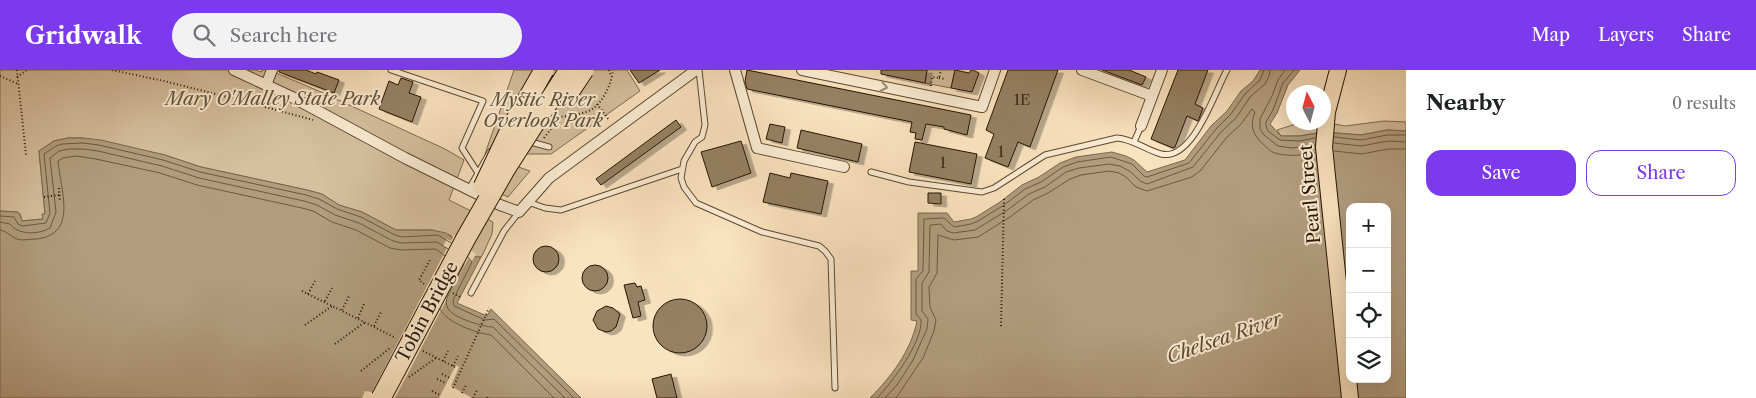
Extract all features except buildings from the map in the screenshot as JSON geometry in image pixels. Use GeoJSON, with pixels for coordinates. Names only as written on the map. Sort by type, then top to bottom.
{"type":"FeatureCollection","features":[{"type":"Feature","properties":{"kind":"highway"},"geometry":{"type":"LineString","coordinates":[[469,232],[485,182],[520,110],[544,70]]}},
{"type":"Feature","properties":{"kind":"highway"},"geometry":{"type":"LineString","coordinates":[[469,232],[500,178],[569,70]]}},
{"type":"Feature","properties":{"kind":"highway"},"geometry":{"type":"LineString","coordinates":[[469,232],[516,175],[584,70]]}},
{"type":"Feature","properties":{"kind":"highway","name":"Tobin Bridge"},"geometry":{"type":"LineString","coordinates":[[382,398],[469,232]]}},
{"type":"Feature","properties":{"kind":"main road","name":"Pearl Street"},"geometry":{"type":"LineString","coordinates":[[1338,70],[1328,107],[1324,131],[1324,147],[1350,398]]}},
{"type":"Feature","properties":{"kind":"street"},"geometry":{"type":"LineString","coordinates":[[234,70],[266,84],[405,158],[500,205],[519,212],[548,178],[697,70]]}},
{"type":"Feature","properties":{"kind":"street"},"geometry":{"type":"LineString","coordinates":[[266,84],[272,70]]}},
{"type":"Feature","properties":{"kind":"street"},"geometry":{"type":"LineString","coordinates":[[735,70],[757,148],[844,167]]}},
{"type":"Feature","properties":{"kind":"street"},"geometry":{"type":"LineString","coordinates":[[802,70],[982,107],[993,70]]}},
{"type":"Feature","properties":{"kind":"street"},"geometry":{"type":"LineString","coordinates":[[1082,70],[1152,96]]}},
{"type":"Feature","properties":{"kind":"street"},"geometry":{"type":"LineString","coordinates":[[1141,126],[1162,70]]}},
{"type":"Feature","properties":{"kind":"lane"},"geometry":{"type":"LineString","coordinates":[[391,70],[483,101],[462,148],[478,173]]}},
{"type":"Feature","properties":{"kind":"lane"},"geometry":{"type":"LineString","coordinates":[[697,70],[705,125],[702,136],[695,142],[684,161],[681,178],[684,187],[696,203],[762,232],[820,246],[825,251],[831,259],[835,388]]}},
{"type":"Feature","properties":{"kind":"lane"},"geometry":{"type":"LineString","coordinates":[[871,172],[909,182],[982,192],[994,188],[1045,155],[1117,138],[1128,139],[1161,154],[1171,154],[1179,150],[1199,128],[1227,70]]}},
{"type":"Feature","properties":{"kind":"lane"},"geometry":{"type":"LineString","coordinates":[[1134,142],[1141,126]]}},
{"type":"Feature","properties":{"kind":"lane"},"geometry":{"type":"LineString","coordinates":[[469,189],[490,151],[521,139],[549,147]]}},
{"type":"Feature","properties":{"kind":"lane"},"geometry":{"type":"LineString","coordinates":[[528,202],[545,208],[561,210],[682,169]]}},
{"type":"Feature","properties":{"kind":"lane"},"geometry":{"type":"LineString","coordinates":[[471,293],[504,231],[519,212]]}},
{"type":"Feature","properties":{"kind":"path"},"geometry":{"type":"LineString","coordinates":[[17,70],[26,155]]}},
{"type":"Feature","properties":{"kind":"path"},"geometry":{"type":"LineString","coordinates":[[18,77],[27,70]]}},
{"type":"Feature","properties":{"kind":"path"},"geometry":{"type":"LineString","coordinates":[[112,70],[164,81],[314,121],[321,119],[324,114]]}},
{"type":"Feature","properties":{"kind":"path"},"geometry":{"type":"LineString","coordinates":[[609,70],[611,78]]}},
{"type":"Feature","properties":{"kind":"path"},"geometry":{"type":"LineString","coordinates":[[540,144],[560,117],[573,116],[594,108],[606,92],[613,70]]}},
{"type":"Feature","properties":{"kind":"path"},"geometry":{"type":"LineString","coordinates":[[939,78],[941,70]]}},
{"type":"Feature","properties":{"kind":"path"},"geometry":{"type":"LineString","coordinates":[[0,76],[18,84]]}},
{"type":"Feature","properties":{"kind":"path"},"geometry":{"type":"LineString","coordinates":[[931,86],[932,77],[946,79]]}},
{"type":"Feature","properties":{"kind":"path"},"geometry":{"type":"LineString","coordinates":[[597,104],[616,129]]}},
{"type":"Feature","properties":{"kind":"path"},"geometry":{"type":"LineString","coordinates":[[58,188],[60,202]]}},
{"type":"Feature","properties":{"kind":"path"},"geometry":{"type":"LineString","coordinates":[[44,196],[59,195]]}},
{"type":"Feature","properties":{"kind":"path"},"geometry":{"type":"LineString","coordinates":[[1001,326],[1004,199]]}},
{"type":"Feature","properties":{"kind":"path"},"geometry":{"type":"LineString","coordinates":[[308,294],[315,281]]}},
{"type":"Feature","properties":{"kind":"path"},"geometry":{"type":"LineString","coordinates":[[325,302],[332,288]]}},
{"type":"Feature","properties":{"kind":"path"},"geometry":{"type":"LineString","coordinates":[[302,291],[400,340]]}},
{"type":"Feature","properties":{"kind":"path"},"geometry":{"type":"LineString","coordinates":[[342,311],[349,296]]}},
{"type":"Feature","properties":{"kind":"path"},"geometry":{"type":"LineString","coordinates":[[358,318],[364,304]]}},
{"type":"Feature","properties":{"kind":"path"},"geometry":{"type":"LineString","coordinates":[[305,325],[332,306]]}},
{"type":"Feature","properties":{"kind":"path"},"geometry":{"type":"LineString","coordinates":[[453,388],[490,308]]}},
{"type":"Feature","properties":{"kind":"path"},"geometry":{"type":"LineString","coordinates":[[374,327],[381,312]]}},
{"type":"Feature","properties":{"kind":"path"},"geometry":{"type":"LineString","coordinates":[[335,344],[365,322]]}},
{"type":"Feature","properties":{"kind":"path"},"geometry":{"type":"LineString","coordinates":[[361,371],[394,345]]}},
{"type":"Feature","properties":{"kind":"path"},"geometry":{"type":"LineString","coordinates":[[421,350],[454,367],[458,356]]}},
{"type":"Feature","properties":{"kind":"path"},"geometry":{"type":"LineString","coordinates":[[443,361],[448,351]]}},
{"type":"Feature","properties":{"kind":"path"},"geometry":{"type":"LineString","coordinates":[[404,380],[436,358]]}},
{"type":"Feature","properties":{"kind":"path"},"geometry":{"type":"LineString","coordinates":[[442,374],[450,378]]}},
{"type":"Feature","properties":{"kind":"path"},"geometry":{"type":"LineString","coordinates":[[437,379],[446,383]]}},
{"type":"Feature","properties":{"kind":"path"},"geometry":{"type":"LineString","coordinates":[[462,393],[466,385]]}},
{"type":"Feature","properties":{"kind":"path"},"geometry":{"type":"LineString","coordinates":[[473,398],[477,390]]}},
{"type":"Feature","properties":{"kind":"path"},"geometry":{"type":"LineString","coordinates":[[432,391],[440,395]]}},
{"type":"Feature","properties":{"kind":"green space","name":"Mary O'Malley State Park"},"geometry":{"type":"Polygon","coordinates":[[[0,70],[255,70],[261,72],[262,70],[269,70],[445,149],[464,160],[449,200],[493,222],[492,234],[481,257],[476,257],[450,235],[432,230],[396,230],[362,212],[339,205],[322,194],[201,167],[165,155],[83,138],[68,138],[54,141],[39,151],[45,214],[43,219],[22,221],[18,212],[0,211],[0,70]]]}},
{"type":"Feature","properties":{"kind":"green space","name":"Mystic River Overlook Park"},"geometry":{"type":"Polygon","coordinates":[[[514,70],[627,70],[640,91],[551,154],[485,154],[514,70]]]}},
{"type":"Feature","properties":{"kind":"green space"},"geometry":{"type":"Polygon","coordinates":[[[927,70],[955,70],[951,88],[925,83],[927,70]]]}},
{"type":"Feature","properties":{"kind":"green space"},"geometry":{"type":"Polygon","coordinates":[[[1384,121],[1406,122],[1406,131],[1387,130],[1361,135],[1324,132],[1299,136],[1281,136],[1277,130],[1286,127],[1286,130],[1331,130],[1331,123],[1345,126],[1384,121]]]}},
{"type":"Feature","properties":{"kind":"green space"},"geometry":{"type":"Polygon","coordinates":[[[490,157],[530,171],[508,197],[478,183],[490,157]]]}},
{"type":"Feature","properties":{"kind":"water","name":"Chelsea River"},"geometry":{"type":"Polygon","coordinates":[[[1260,70],[1300,70],[1286,85],[1286,90],[1277,113],[1270,124],[1281,136],[1299,136],[1324,132],[1361,135],[1387,130],[1406,131],[1406,398],[870,398],[899,363],[910,343],[917,321],[911,320],[911,271],[918,271],[918,213],[947,213],[954,222],[971,219],[1000,202],[1022,185],[1039,177],[1060,163],[1076,157],[1112,152],[1134,160],[1147,172],[1185,160],[1211,126],[1227,111],[1241,91],[1253,81],[1260,70]]]}},
{"type":"Feature","properties":{"kind":"water"},"geometry":{"type":"Polygon","coordinates":[[[68,138],[101,140],[165,155],[201,167],[322,194],[339,205],[362,212],[396,230],[432,230],[446,233],[476,257],[481,257],[457,303],[487,316],[491,309],[581,398],[0,398],[0,211],[17,212],[20,214],[22,221],[43,219],[42,214],[45,214],[39,151],[54,141],[68,138]]]}},
{"type":"Feature","properties":{"kind":"pier"},"geometry":{"type":"Polygon","coordinates":[[[454,235],[476,254],[472,261],[468,259],[395,398],[362,398],[365,391],[372,392],[447,248],[443,246],[447,239],[451,241],[454,235]]]}},
{"type":"Feature","properties":{"kind":"pier"},"geometry":{"type":"Polygon","coordinates":[[[456,365],[459,367],[451,386],[472,398],[439,398],[456,365]]]}}]}
